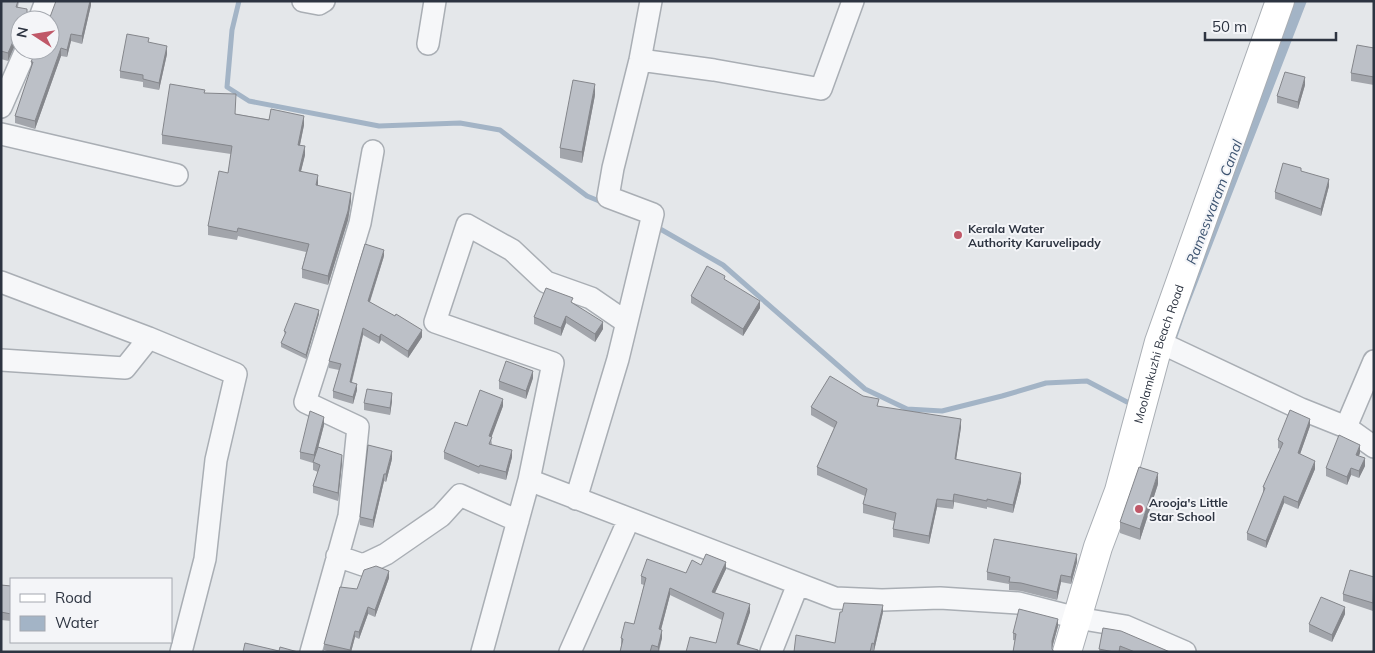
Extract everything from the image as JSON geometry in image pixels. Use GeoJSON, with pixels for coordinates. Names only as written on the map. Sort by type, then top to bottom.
{"type":"FeatureCollection","features":[{"type":"Feature","properties":{"kind":"street"},"geometry":{"type":"LineString","coordinates":[[303,1],[319,4],[324,1]]}},
{"type":"Feature","properties":{"kind":"street"},"geometry":{"type":"LineString","coordinates":[[428,44],[435,1]]}},
{"type":"Feature","properties":{"kind":"street"},"geometry":{"type":"LineString","coordinates":[[576,499],[618,359],[651,223],[608,197],[613,168],[640,60],[651,1]]}},
{"type":"Feature","properties":{"kind":"street"},"geometry":{"type":"LineString","coordinates":[[640,60],[714,70],[821,89],[853,1]]}},
{"type":"Feature","properties":{"kind":"street","name":"Moolamkuzhi Beach Road"},"geometry":{"type":"LineString","coordinates":[[1067,652],[1098,547],[1119,492],[1280,1]]}},
{"type":"Feature","properties":{"kind":"street"},"geometry":{"type":"LineString","coordinates":[[1,107],[22,60]]}},
{"type":"Feature","properties":{"kind":"street"},"geometry":{"type":"LineString","coordinates":[[1,134],[177,175]]}},
{"type":"Feature","properties":{"kind":"street"},"geometry":{"type":"LineString","coordinates":[[311,652],[349,516],[358,427],[304,402],[322,352],[360,223],[374,151]]}},
{"type":"Feature","properties":{"kind":"street"},"geometry":{"type":"LineString","coordinates":[[482,652],[529,480],[553,364],[435,322],[467,225],[512,250],[546,282],[591,298],[626,322]]}},
{"type":"Feature","properties":{"kind":"street"},"geometry":{"type":"LineString","coordinates":[[1,282],[236,374],[216,460],[205,559],[181,652]]}},
{"type":"Feature","properties":{"kind":"street"},"geometry":{"type":"LineString","coordinates":[[1,360],[125,368],[148,338]]}},
{"type":"Feature","properties":{"kind":"street"},"geometry":{"type":"LineString","coordinates":[[1166,345],[1301,409],[1346,427],[1374,448]]}},
{"type":"Feature","properties":{"kind":"street"},"geometry":{"type":"LineString","coordinates":[[1346,427],[1374,360]]}},
{"type":"Feature","properties":{"kind":"street"},"geometry":{"type":"LineString","coordinates":[[529,480],[835,598],[882,600],[940,598],[1018,603],[1077,618],[1125,626],[1185,652]]}},
{"type":"Feature","properties":{"kind":"street"},"geometry":{"type":"LineString","coordinates":[[337,556],[364,565],[386,554],[441,516],[460,495],[518,520]]}},
{"type":"Feature","properties":{"kind":"street"},"geometry":{"type":"LineString","coordinates":[[570,652],[630,519]]}},
{"type":"Feature","properties":{"kind":"street"},"geometry":{"type":"LineString","coordinates":[[771,652],[798,584]]}},
{"type":"Feature","properties":{"kind":"water"},"geometry":{"type":"Polygon","coordinates":[[[1292,1],[1307,1],[1185,315],[1084,608],[1142,409],[1292,1]]]}},
{"type":"Feature","properties":{"kind":"building"},"geometry":{"type":"Polygon","coordinates":[[[1,1],[18,1],[16,7],[27,10],[10,10],[10,48],[8,53],[1,51],[1,1]]]}},
{"type":"Feature","properties":{"kind":"building"},"geometry":{"type":"Polygon","coordinates":[[[56,1],[90,1],[82,36],[71,34],[67,50],[61,48],[60,51],[60,10],[53,10],[56,1]]]}},
{"type":"Feature","properties":{"kind":"building"},"geometry":{"type":"Polygon","coordinates":[[[127,34],[149,38],[148,42],[167,46],[159,83],[143,79],[143,75],[120,71],[127,34]]]}},
{"type":"Feature","properties":{"kind":"building"},"geometry":{"type":"Polygon","coordinates":[[[1357,45],[1374,48],[1374,77],[1351,73],[1357,45]]]}},
{"type":"Feature","properties":{"kind":"building"},"geometry":{"type":"Polygon","coordinates":[[[32,60],[57,60],[35,121],[15,116],[33,62],[31,62],[32,60]]]}},
{"type":"Feature","properties":{"kind":"building"},"geometry":{"type":"Polygon","coordinates":[[[1285,72],[1305,77],[1298,102],[1277,96],[1285,72]]]}},
{"type":"Feature","properties":{"kind":"building"},"geometry":{"type":"Polygon","coordinates":[[[573,80],[595,84],[582,152],[560,148],[573,80]]]}},
{"type":"Feature","properties":{"kind":"building"},"geometry":{"type":"Polygon","coordinates":[[[170,84],[205,90],[204,93],[236,94],[235,114],[269,120],[271,109],[304,116],[298,145],[305,146],[299,171],[318,175],[316,185],[351,193],[348,211],[328,276],[302,269],[309,244],[238,228],[237,232],[208,226],[219,171],[228,173],[232,146],[162,135],[170,84]]]}},
{"type":"Feature","properties":{"kind":"building"},"geometry":{"type":"Polygon","coordinates":[[[1283,163],[1301,168],[1301,171],[1329,179],[1321,209],[1275,192],[1283,163]]]}},
{"type":"Feature","properties":{"kind":"building"},"geometry":{"type":"Polygon","coordinates":[[[365,244],[384,250],[368,301],[395,316],[396,314],[422,330],[408,351],[381,334],[379,337],[363,328],[350,382],[357,384],[353,397],[333,391],[341,364],[329,361],[365,244]]]}},
{"type":"Feature","properties":{"kind":"building"},"geometry":{"type":"Polygon","coordinates":[[[707,266],[725,276],[724,279],[760,301],[743,329],[691,296],[707,266]]]}},
{"type":"Feature","properties":{"kind":"building"},"geometry":{"type":"Polygon","coordinates":[[[546,288],[573,298],[571,302],[603,322],[595,334],[566,316],[561,328],[534,317],[546,288]]]}},
{"type":"Feature","properties":{"kind":"building"},"geometry":{"type":"Polygon","coordinates":[[[295,303],[319,310],[306,355],[281,343],[295,303]]]}},
{"type":"Feature","properties":{"kind":"building"},"geometry":{"type":"Polygon","coordinates":[[[506,361],[533,371],[526,391],[499,381],[506,361]]]}},
{"type":"Feature","properties":{"kind":"building"},"geometry":{"type":"Polygon","coordinates":[[[830,376],[863,396],[879,399],[877,406],[961,419],[955,459],[1021,473],[1013,505],[954,494],[953,501],[937,499],[929,536],[893,529],[896,513],[863,504],[867,489],[817,467],[837,422],[811,407],[830,376]]]}},
{"type":"Feature","properties":{"kind":"building"},"geometry":{"type":"Polygon","coordinates":[[[367,389],[392,393],[390,408],[364,403],[367,389]]]}},
{"type":"Feature","properties":{"kind":"building"},"geometry":{"type":"Polygon","coordinates":[[[480,390],[503,399],[489,436],[492,437],[489,444],[512,450],[506,472],[480,465],[479,467],[444,452],[455,422],[467,426],[480,390]]]}},
{"type":"Feature","properties":{"kind":"building"},"geometry":{"type":"Polygon","coordinates":[[[1290,410],[1310,419],[1298,453],[1315,461],[1298,502],[1284,496],[1266,541],[1247,533],[1265,488],[1263,487],[1283,443],[1278,440],[1290,410]]]}},
{"type":"Feature","properties":{"kind":"building"},"geometry":{"type":"Polygon","coordinates":[[[310,411],[324,417],[314,455],[300,452],[310,411]]]}},
{"type":"Feature","properties":{"kind":"building"},"geometry":{"type":"Polygon","coordinates":[[[1339,435],[1360,445],[1356,455],[1365,458],[1359,471],[1351,468],[1347,477],[1326,468],[1339,435]]]}},
{"type":"Feature","properties":{"kind":"building"},"geometry":{"type":"Polygon","coordinates":[[[368,445],[392,451],[386,474],[384,474],[373,520],[360,517],[368,445]]]}},
{"type":"Feature","properties":{"kind":"building"},"geometry":{"type":"Polygon","coordinates":[[[318,447],[342,455],[338,493],[313,486],[320,465],[313,462],[318,447]]]}},
{"type":"Feature","properties":{"kind":"building","name":"Arooja's Little Star School"},"geometry":{"type":"Polygon","coordinates":[[[1139,467],[1158,473],[1140,529],[1120,522],[1139,467]]]}},
{"type":"Feature","properties":{"kind":"building"},"geometry":{"type":"Polygon","coordinates":[[[994,539],[1077,554],[1071,577],[1061,575],[1057,592],[1009,582],[1010,577],[987,572],[994,539]]]}},
{"type":"Feature","properties":{"kind":"building"},"geometry":{"type":"Polygon","coordinates":[[[706,554],[726,562],[712,592],[750,604],[737,644],[758,650],[758,652],[686,652],[690,637],[716,643],[724,613],[670,588],[659,629],[662,630],[658,647],[652,645],[650,652],[620,652],[625,622],[634,624],[646,578],[641,576],[647,559],[686,573],[692,560],[701,565],[706,554]]]}},
{"type":"Feature","properties":{"kind":"building"},"geometry":{"type":"Polygon","coordinates":[[[376,566],[389,571],[375,610],[368,607],[359,632],[355,631],[350,650],[324,644],[340,587],[357,589],[364,570],[376,566]]]}},
{"type":"Feature","properties":{"kind":"building"},"geometry":{"type":"Polygon","coordinates":[[[1350,570],[1374,577],[1373,603],[1343,594],[1350,570]]]}},
{"type":"Feature","properties":{"kind":"building"},"geometry":{"type":"Polygon","coordinates":[[[1,585],[10,586],[10,614],[1,612],[1,585]]]}},
{"type":"Feature","properties":{"kind":"building"},"geometry":{"type":"Polygon","coordinates":[[[1321,597],[1345,607],[1332,635],[1309,624],[1321,597]]]}},
{"type":"Feature","properties":{"kind":"building"},"geometry":{"type":"Polygon","coordinates":[[[844,603],[883,605],[874,644],[872,643],[870,652],[794,652],[796,635],[835,643],[840,612],[842,612],[844,603]]]}},
{"type":"Feature","properties":{"kind":"building"},"geometry":{"type":"Polygon","coordinates":[[[1019,609],[1058,619],[1052,641],[1054,652],[1013,652],[1016,634],[1013,633],[1019,609]]]}},
{"type":"Feature","properties":{"kind":"building"},"geometry":{"type":"Polygon","coordinates":[[[1103,628],[1121,631],[1170,652],[1135,652],[1120,646],[1119,652],[1099,649],[1103,628]]]}},
{"type":"Feature","properties":{"kind":"building"},"geometry":{"type":"Polygon","coordinates":[[[245,643],[279,651],[280,647],[298,652],[243,652],[245,643]]]}},
{"type":"Feature","properties":{"kind":"waterway"},"geometry":{"type":"LineString","coordinates":[[239,1],[232,30],[227,87],[249,101],[379,126],[460,123],[500,130],[587,196],[604,203]]}},
{"type":"Feature","properties":{"kind":"waterway"},"geometry":{"type":"LineString","coordinates":[[655,226],[723,265],[865,389],[907,409],[942,411],[1046,383],[1087,381],[1127,402]]}},
{"type":"Feature","properties":{"kind":"place","name":"Kerala Water Authority Karuvelipady"},"geometry":{"type":"Point","coordinates":[958,235]}},
{"type":"Feature","properties":{"kind":"place","name":"Arooja's Little Star School"},"geometry":{"type":"Point","coordinates":[1139,509]}},
{"type":"Feature","properties":{"kind":"water label","name":"Rameswaram Canal"},"geometry":{"type":"Point","coordinates":[1214,202]}}]}
